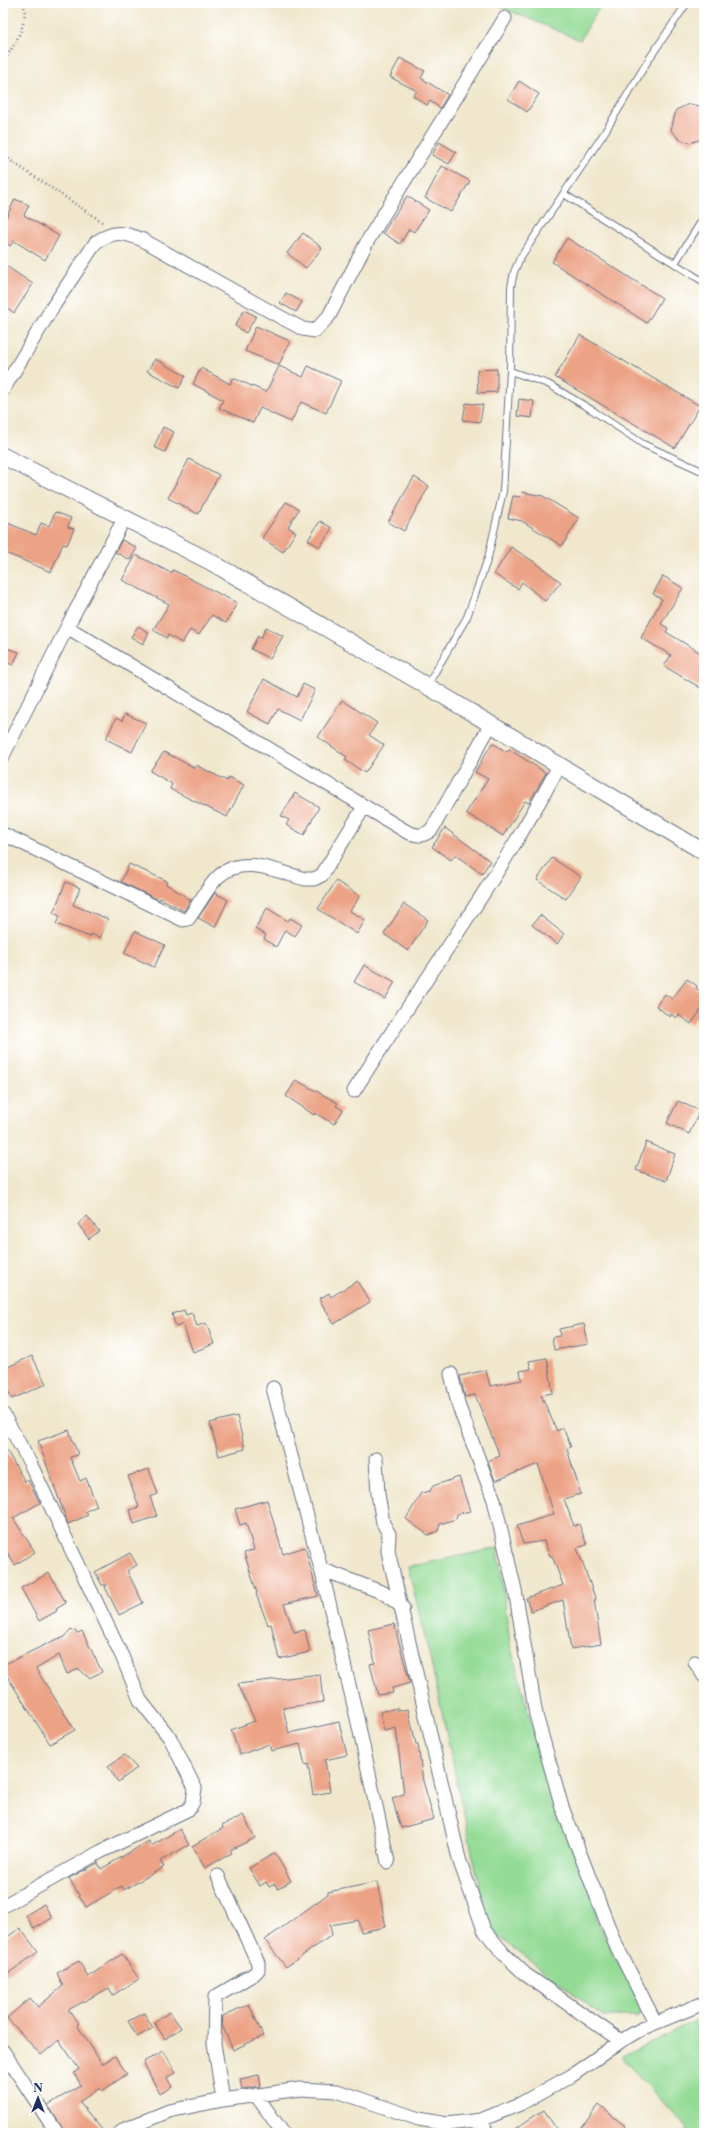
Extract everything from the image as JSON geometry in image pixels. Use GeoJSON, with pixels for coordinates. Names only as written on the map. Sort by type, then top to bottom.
{"type":"FeatureCollection","features":[{"type":"Feature","properties":{"kind":"street"},"geometry":{"type":"LineString","coordinates":[[3,390],[52,308],[96,242],[107,235],[119,233],[143,240],[303,329],[315,331],[329,316],[368,240],[505,18]]}},
{"type":"Feature","properties":{"kind":"street"},"geometry":{"type":"LineString","coordinates":[[3,456],[209,561],[427,686],[704,852]]}},
{"type":"Feature","properties":{"kind":"street"},"geometry":{"type":"LineString","coordinates":[[3,756],[67,627],[125,517]]}},
{"type":"Feature","properties":{"kind":"street"},"geometry":{"type":"LineString","coordinates":[[67,627],[364,807],[407,832],[416,835],[426,835],[432,829],[491,724]]}},
{"type":"Feature","properties":{"kind":"street"},"geometry":{"type":"LineString","coordinates":[[354,1091],[392,1029],[492,881],[532,816],[559,766]]}},
{"type":"Feature","properties":{"kind":"street"},"geometry":{"type":"LineString","coordinates":[[3,834],[183,920],[188,919],[218,877],[230,868],[246,864],[305,879],[314,879],[322,875],[364,807]]}},
{"type":"Feature","properties":{"kind":"street"},"geometry":{"type":"LineString","coordinates":[[450,1374],[459,1406],[494,1500],[515,1590],[536,1715],[562,1808],[614,1941],[655,2022]]}},
{"type":"Feature","properties":{"kind":"street"},"geometry":{"type":"LineString","coordinates":[[273,1388],[321,1569],[357,1718],[388,1862]]}},
{"type":"Feature","properties":{"kind":"street"},"geometry":{"type":"LineString","coordinates":[[3,1414],[30,1463],[122,1656],[140,1700],[170,1738],[195,1788],[194,1802],[189,1809],[100,1852],[3,1906]]}},
{"type":"Feature","properties":{"kind":"street"},"geometry":{"type":"LineString","coordinates":[[376,1459],[378,1494],[383,1523],[389,1534],[388,1551],[403,1608],[459,1859],[484,1930],[504,1954],[526,1974],[621,2041]]}},
{"type":"Feature","properties":{"kind":"street"},"geometry":{"type":"LineString","coordinates":[[321,1569],[384,1593],[403,1608]]}},
{"type":"Feature","properties":{"kind":"street"},"geometry":{"type":"LineString","coordinates":[[695,1662],[704,1676]]}},
{"type":"Feature","properties":{"kind":"street"},"geometry":{"type":"LineString","coordinates":[[218,1876],[258,1963],[258,1970],[254,1974],[215,1997],[214,2043],[223,2100]]}},
{"type":"Feature","properties":{"kind":"street"},"geometry":{"type":"LineString","coordinates":[[124,2132],[169,2110],[223,2100],[300,2090],[337,2091],[419,2120],[447,2124],[481,2120],[520,2104],[571,2076],[621,2041],[655,2022],[704,2003]]}},
{"type":"Feature","properties":{"kind":"street"},"geometry":{"type":"LineString","coordinates":[[3,2051],[57,2133]]}},
{"type":"Feature","properties":{"kind":"street"},"geometry":{"type":"LineString","coordinates":[[256,2095],[283,2133]]}},
{"type":"Feature","properties":{"kind":"street"},"geometry":{"type":"LineString","coordinates":[[481,2120],[487,2133]]}},
{"type":"Feature","properties":{"kind":"lane"},"geometry":{"type":"LineString","coordinates":[[427,686],[467,617],[488,558],[503,491],[510,370],[511,287],[514,272],[520,258],[603,135],[649,58],[687,3]]}},
{"type":"Feature","properties":{"kind":"lane"},"geometry":{"type":"LineString","coordinates":[[564,194],[704,282]]}},
{"type":"Feature","properties":{"kind":"lane"},"geometry":{"type":"LineString","coordinates":[[675,263],[704,217]]}},
{"type":"Feature","properties":{"kind":"lane"},"geometry":{"type":"LineString","coordinates":[[510,370],[548,384],[592,410],[643,444],[704,472]]}},
{"type":"Feature","properties":{"kind":"path"},"geometry":{"type":"LineString","coordinates":[[3,63],[16,41],[26,12],[23,3]]}},
{"type":"Feature","properties":{"kind":"path"},"geometry":{"type":"LineString","coordinates":[[3,153],[11,161],[119,233]]}},
{"type":"Feature","properties":{"kind":"green space"},"geometry":{"type":"Polygon","coordinates":[[[491,3],[602,3],[580,40],[491,3]]]}},
{"type":"Feature","properties":{"kind":"green space"},"geometry":{"type":"Polygon","coordinates":[[[498,1548],[510,1644],[555,1810],[579,1859],[595,1903],[597,1920],[615,1957],[638,1996],[641,2009],[638,2016],[603,2016],[495,1934],[485,1912],[431,1662],[408,1567],[498,1548]]]}},
{"type":"Feature","properties":{"kind":"green space"},"geometry":{"type":"Polygon","coordinates":[[[704,2016],[704,2133],[685,2133],[688,2129],[621,2057],[704,2016]]]}},
{"type":"Feature","properties":{"kind":"building"},"geometry":{"type":"Polygon","coordinates":[[[400,58],[425,71],[421,78],[448,95],[440,108],[430,101],[427,105],[413,96],[417,91],[390,77],[400,58]]]}},
{"type":"Feature","properties":{"kind":"building"},"geometry":{"type":"Polygon","coordinates":[[[519,81],[539,94],[527,112],[508,99],[519,81]]]}},
{"type":"Feature","properties":{"kind":"building"},"geometry":{"type":"Polygon","coordinates":[[[689,104],[699,106],[704,111],[704,138],[690,143],[679,139],[671,130],[676,110],[689,104]]]}},
{"type":"Feature","properties":{"kind":"building"},"geometry":{"type":"Polygon","coordinates":[[[439,142],[456,152],[449,164],[432,155],[439,142]]]}},
{"type":"Feature","properties":{"kind":"building"},"geometry":{"type":"Polygon","coordinates":[[[442,166],[470,181],[451,212],[425,198],[442,166]]]}},
{"type":"Feature","properties":{"kind":"building"},"geometry":{"type":"Polygon","coordinates":[[[407,196],[429,210],[414,232],[409,229],[400,244],[383,233],[407,196]]]}},
{"type":"Feature","properties":{"kind":"building"},"geometry":{"type":"Polygon","coordinates":[[[15,199],[29,205],[24,215],[59,236],[45,260],[14,241],[10,246],[3,241],[3,224],[15,199]]]}},
{"type":"Feature","properties":{"kind":"building"},"geometry":{"type":"Polygon","coordinates":[[[303,233],[322,248],[306,268],[287,253],[303,233]]]}},
{"type":"Feature","properties":{"kind":"building"},"geometry":{"type":"Polygon","coordinates":[[[567,238],[662,298],[647,323],[552,262],[567,238]]]}},
{"type":"Feature","properties":{"kind":"building"},"geometry":{"type":"Polygon","coordinates":[[[3,264],[33,284],[14,313],[3,305],[3,264]]]}},
{"type":"Feature","properties":{"kind":"building"},"geometry":{"type":"Polygon","coordinates":[[[286,293],[302,302],[296,312],[280,303],[286,293]]]}},
{"type":"Feature","properties":{"kind":"building"},"geometry":{"type":"Polygon","coordinates":[[[244,310],[256,316],[246,333],[235,326],[244,310]]]}},
{"type":"Feature","properties":{"kind":"building"},"geometry":{"type":"Polygon","coordinates":[[[256,326],[290,341],[279,365],[245,351],[256,326]]]}},
{"type":"Feature","properties":{"kind":"building"},"geometry":{"type":"Polygon","coordinates":[[[580,335],[700,406],[675,448],[555,377],[580,335]]]}},
{"type":"Feature","properties":{"kind":"building"},"geometry":{"type":"Polygon","coordinates":[[[155,359],[186,376],[179,388],[147,371],[155,359]]]}},
{"type":"Feature","properties":{"kind":"building"},"geometry":{"type":"Polygon","coordinates":[[[279,366],[303,377],[308,366],[341,381],[326,413],[301,402],[291,422],[260,408],[253,423],[219,408],[223,400],[193,384],[201,368],[230,384],[233,378],[266,392],[279,366]]]}},
{"type":"Feature","properties":{"kind":"building"},"geometry":{"type":"Polygon","coordinates":[[[497,369],[497,392],[478,393],[477,370],[497,369]]]}},
{"type":"Feature","properties":{"kind":"building"},"geometry":{"type":"Polygon","coordinates":[[[519,399],[534,401],[532,418],[517,416],[519,399]]]}},
{"type":"Feature","properties":{"kind":"building"},"geometry":{"type":"Polygon","coordinates":[[[466,403],[483,405],[480,422],[463,420],[466,403]]]}},
{"type":"Feature","properties":{"kind":"building"},"geometry":{"type":"Polygon","coordinates":[[[163,427],[174,432],[165,452],[154,447],[163,427]]]}},
{"type":"Feature","properties":{"kind":"building"},"geometry":{"type":"Polygon","coordinates":[[[189,459],[219,475],[198,514],[168,498],[189,459]]]}},
{"type":"Feature","properties":{"kind":"building"},"geometry":{"type":"Polygon","coordinates":[[[414,477],[429,486],[404,531],[388,522],[414,477]]]}},
{"type":"Feature","properties":{"kind":"building"},"geometry":{"type":"Polygon","coordinates":[[[522,492],[543,496],[579,518],[562,546],[522,521],[508,518],[513,496],[521,497],[522,492]]]}},
{"type":"Feature","properties":{"kind":"building"},"geometry":{"type":"Polygon","coordinates":[[[286,502],[299,509],[288,527],[296,532],[283,552],[262,538],[286,502]]]}},
{"type":"Feature","properties":{"kind":"building"},"geometry":{"type":"Polygon","coordinates":[[[55,512],[71,518],[68,527],[74,529],[67,545],[63,544],[51,572],[3,552],[3,521],[36,535],[41,523],[49,526],[55,512]]]}},
{"type":"Feature","properties":{"kind":"building"},"geometry":{"type":"Polygon","coordinates":[[[320,521],[332,528],[320,547],[308,540],[320,521]]]}},
{"type":"Feature","properties":{"kind":"building"},"geometry":{"type":"Polygon","coordinates":[[[122,540],[137,548],[130,560],[115,552],[122,540]]]}},
{"type":"Feature","properties":{"kind":"building"},"geometry":{"type":"Polygon","coordinates":[[[511,547],[536,563],[561,582],[545,601],[522,582],[518,589],[494,574],[511,547]]]}},
{"type":"Feature","properties":{"kind":"building"},"geometry":{"type":"Polygon","coordinates":[[[136,555],[171,573],[173,570],[237,603],[226,623],[212,615],[199,635],[190,630],[182,643],[168,635],[167,638],[153,630],[169,604],[122,580],[136,555]]]}},
{"type":"Feature","properties":{"kind":"building"},"geometry":{"type":"Polygon","coordinates":[[[663,576],[683,588],[661,624],[668,628],[666,632],[704,655],[704,690],[664,666],[671,655],[641,638],[662,599],[653,594],[663,576]]]}},
{"type":"Feature","properties":{"kind":"building"},"geometry":{"type":"Polygon","coordinates":[[[138,626],[149,633],[143,644],[131,637],[138,626]]]}},
{"type":"Feature","properties":{"kind":"building"},"geometry":{"type":"Polygon","coordinates":[[[266,627],[283,636],[270,659],[251,649],[258,636],[261,638],[266,627]]]}},
{"type":"Feature","properties":{"kind":"building"},"geometry":{"type":"Polygon","coordinates":[[[3,647],[19,652],[13,665],[3,661],[3,647]]]}},
{"type":"Feature","properties":{"kind":"building"},"geometry":{"type":"Polygon","coordinates":[[[264,679],[297,697],[303,684],[315,690],[300,720],[278,709],[270,724],[247,712],[264,679]]]}},
{"type":"Feature","properties":{"kind":"building"},"geometry":{"type":"Polygon","coordinates":[[[342,700],[377,723],[369,735],[384,745],[365,773],[345,760],[347,757],[318,737],[342,700]]]}},
{"type":"Feature","properties":{"kind":"building"},"geometry":{"type":"Polygon","coordinates":[[[125,714],[146,723],[132,752],[106,739],[116,718],[122,721],[125,714]]]}},
{"type":"Feature","properties":{"kind":"building"},"geometry":{"type":"Polygon","coordinates":[[[492,743],[507,752],[509,749],[546,773],[529,803],[525,801],[503,836],[466,813],[488,779],[475,772],[492,743]]]}},
{"type":"Feature","properties":{"kind":"building"},"geometry":{"type":"Polygon","coordinates":[[[164,752],[195,768],[196,765],[227,781],[229,777],[244,785],[227,817],[170,789],[172,784],[150,771],[164,752]]]}},
{"type":"Feature","properties":{"kind":"building"},"geometry":{"type":"Polygon","coordinates":[[[295,793],[319,807],[304,835],[286,825],[289,820],[281,816],[295,793]]]}},
{"type":"Feature","properties":{"kind":"building"},"geometry":{"type":"Polygon","coordinates":[[[445,828],[490,861],[482,874],[455,855],[451,860],[432,847],[445,828]]]}},
{"type":"Feature","properties":{"kind":"building"},"geometry":{"type":"Polygon","coordinates":[[[552,858],[581,877],[566,899],[537,880],[552,858]]]}},
{"type":"Feature","properties":{"kind":"building"},"geometry":{"type":"Polygon","coordinates":[[[129,864],[167,881],[166,884],[191,900],[184,911],[160,898],[159,900],[121,882],[129,864]]]}},
{"type":"Feature","properties":{"kind":"building"},"geometry":{"type":"Polygon","coordinates":[[[336,881],[360,896],[350,911],[365,920],[357,934],[318,909],[336,881]]]}},
{"type":"Feature","properties":{"kind":"building"},"geometry":{"type":"Polygon","coordinates":[[[66,882],[80,888],[73,905],[108,919],[100,938],[91,934],[90,937],[56,924],[60,916],[53,913],[66,882]]]}},
{"type":"Feature","properties":{"kind":"building"},"geometry":{"type":"Polygon","coordinates":[[[215,893],[228,900],[215,927],[198,918],[215,893]]]}},
{"type":"Feature","properties":{"kind":"building"},"geometry":{"type":"Polygon","coordinates":[[[404,904],[428,920],[408,951],[384,934],[404,904]]]}},
{"type":"Feature","properties":{"kind":"building"},"geometry":{"type":"Polygon","coordinates":[[[267,908],[288,921],[290,918],[302,925],[295,936],[285,930],[276,947],[264,939],[266,935],[255,929],[267,908]]]}},
{"type":"Feature","properties":{"kind":"building"},"geometry":{"type":"Polygon","coordinates":[[[540,915],[564,934],[557,944],[532,925],[540,915]]]}},
{"type":"Feature","properties":{"kind":"building"},"geometry":{"type":"Polygon","coordinates":[[[135,931],[165,945],[154,967],[124,953],[135,931]]]}},
{"type":"Feature","properties":{"kind":"building"},"geometry":{"type":"Polygon","coordinates":[[[364,965],[395,982],[385,999],[354,982],[364,965]]]}},
{"type":"Feature","properties":{"kind":"building"},"geometry":{"type":"Polygon","coordinates":[[[687,979],[697,986],[696,988],[704,994],[704,1006],[691,1024],[679,1015],[676,1018],[671,1014],[670,1017],[656,1006],[665,994],[672,999],[687,979]]]}},
{"type":"Feature","properties":{"kind":"building"},"geometry":{"type":"Polygon","coordinates":[[[296,1080],[338,1103],[336,1106],[343,1110],[334,1124],[315,1113],[314,1115],[286,1096],[296,1080]]]}},
{"type":"Feature","properties":{"kind":"building"},"geometry":{"type":"Polygon","coordinates":[[[678,1101],[700,1111],[689,1134],[667,1123],[678,1101]]]}},
{"type":"Feature","properties":{"kind":"building"},"geometry":{"type":"Polygon","coordinates":[[[646,1142],[675,1154],[666,1181],[636,1170],[646,1142]]]}},
{"type":"Feature","properties":{"kind":"building"},"geometry":{"type":"Polygon","coordinates":[[[87,1216],[99,1231],[89,1239],[78,1224],[87,1216]]]}},
{"type":"Feature","properties":{"kind":"building"},"geometry":{"type":"Polygon","coordinates":[[[357,1281],[370,1302],[334,1324],[319,1299],[329,1293],[331,1297],[357,1281]]]}},
{"type":"Feature","properties":{"kind":"building"},"geometry":{"type":"Polygon","coordinates":[[[184,1310],[186,1315],[192,1313],[197,1326],[206,1323],[214,1344],[193,1352],[183,1324],[176,1327],[172,1314],[184,1310]]]}},
{"type":"Feature","properties":{"kind":"building"},"geometry":{"type":"Polygon","coordinates":[[[584,1324],[588,1344],[554,1350],[552,1337],[560,1336],[559,1329],[584,1324]]]}},
{"type":"Feature","properties":{"kind":"building"},"geometry":{"type":"Polygon","coordinates":[[[32,1356],[46,1384],[12,1399],[3,1379],[3,1369],[32,1356]]]}},
{"type":"Feature","properties":{"kind":"building"},"geometry":{"type":"Polygon","coordinates":[[[547,1358],[553,1393],[541,1395],[557,1431],[563,1428],[571,1447],[567,1449],[581,1494],[564,1499],[574,1526],[579,1524],[587,1545],[577,1548],[596,1600],[594,1600],[601,1644],[571,1649],[563,1600],[531,1611],[526,1598],[563,1585],[552,1556],[550,1556],[544,1541],[523,1544],[517,1526],[554,1514],[538,1464],[495,1481],[488,1461],[500,1456],[475,1395],[465,1397],[460,1376],[486,1370],[490,1386],[522,1380],[520,1371],[531,1369],[529,1361],[547,1358]]]}},
{"type":"Feature","properties":{"kind":"building"},"geometry":{"type":"Polygon","coordinates":[[[237,1416],[245,1449],[219,1456],[210,1423],[237,1416]]]}},
{"type":"Feature","properties":{"kind":"building"},"geometry":{"type":"Polygon","coordinates":[[[69,1430],[78,1455],[70,1457],[80,1481],[86,1478],[97,1506],[86,1511],[88,1515],[68,1524],[38,1441],[69,1430]]]}},
{"type":"Feature","properties":{"kind":"building"},"geometry":{"type":"Polygon","coordinates":[[[3,1444],[25,1482],[28,1480],[40,1503],[13,1518],[35,1552],[15,1565],[3,1546],[3,1444]]]}},
{"type":"Feature","properties":{"kind":"building"},"geometry":{"type":"Polygon","coordinates":[[[149,1469],[158,1494],[150,1497],[157,1516],[134,1524],[130,1510],[139,1507],[128,1476],[149,1469]]]}},
{"type":"Feature","properties":{"kind":"building"},"geometry":{"type":"Polygon","coordinates":[[[459,1477],[470,1511],[457,1514],[456,1519],[440,1524],[438,1531],[428,1535],[406,1519],[421,1493],[430,1491],[433,1486],[459,1477]]]}},
{"type":"Feature","properties":{"kind":"building"},"geometry":{"type":"Polygon","coordinates":[[[267,1500],[283,1554],[305,1547],[318,1596],[284,1604],[294,1632],[305,1630],[310,1652],[279,1659],[271,1624],[268,1625],[256,1594],[257,1593],[244,1553],[254,1550],[246,1523],[240,1525],[235,1509],[267,1500]]]}},
{"type":"Feature","properties":{"kind":"building"},"geometry":{"type":"Polygon","coordinates":[[[130,1553],[137,1565],[127,1571],[143,1603],[119,1615],[105,1587],[107,1585],[102,1585],[95,1572],[130,1553]]]}},
{"type":"Feature","properties":{"kind":"building"},"geometry":{"type":"Polygon","coordinates":[[[49,1573],[66,1603],[56,1609],[57,1611],[39,1621],[21,1588],[49,1573]]]}},
{"type":"Feature","properties":{"kind":"building"},"geometry":{"type":"Polygon","coordinates":[[[394,1624],[410,1683],[392,1688],[393,1693],[378,1695],[370,1664],[375,1663],[368,1630],[394,1624]]]}},
{"type":"Feature","properties":{"kind":"building"},"geometry":{"type":"Polygon","coordinates":[[[71,1629],[78,1633],[82,1631],[102,1672],[89,1678],[79,1669],[67,1674],[59,1655],[36,1669],[75,1730],[50,1744],[3,1670],[3,1665],[57,1639],[63,1638],[71,1629]]]}},
{"type":"Feature","properties":{"kind":"building"},"geometry":{"type":"Polygon","coordinates":[[[320,1674],[323,1702],[283,1708],[289,1733],[339,1722],[347,1755],[325,1760],[330,1792],[313,1795],[308,1764],[305,1765],[300,1744],[271,1751],[269,1744],[240,1755],[231,1730],[255,1721],[238,1684],[320,1674]]]}},
{"type":"Feature","properties":{"kind":"building"},"geometry":{"type":"Polygon","coordinates":[[[397,1708],[397,1711],[408,1709],[416,1744],[418,1744],[423,1781],[434,1819],[401,1828],[392,1798],[404,1794],[396,1728],[384,1731],[380,1712],[397,1708]]]}},
{"type":"Feature","properties":{"kind":"building"},"geometry":{"type":"Polygon","coordinates":[[[124,1755],[137,1768],[118,1782],[108,1766],[124,1755]]]}},
{"type":"Feature","properties":{"kind":"building"},"geometry":{"type":"Polygon","coordinates":[[[243,1815],[255,1838],[230,1850],[232,1853],[205,1868],[192,1846],[223,1828],[222,1826],[243,1815]]]}},
{"type":"Feature","properties":{"kind":"building"},"geometry":{"type":"Polygon","coordinates":[[[180,1829],[189,1845],[160,1861],[164,1867],[124,1890],[122,1886],[86,1907],[69,1878],[98,1863],[101,1869],[149,1841],[151,1846],[180,1829]]]}},
{"type":"Feature","properties":{"kind":"building"},"geometry":{"type":"Polygon","coordinates":[[[275,1853],[291,1881],[278,1889],[275,1884],[269,1887],[266,1882],[260,1886],[249,1868],[275,1853]]]}},
{"type":"Feature","properties":{"kind":"building"},"geometry":{"type":"Polygon","coordinates":[[[377,1882],[386,1927],[361,1932],[358,1920],[330,1925],[332,1935],[286,1967],[265,1940],[328,1894],[328,1892],[377,1882]]]}},
{"type":"Feature","properties":{"kind":"building"},"geometry":{"type":"Polygon","coordinates":[[[44,1904],[52,1918],[34,1929],[26,1915],[44,1904]]]}},
{"type":"Feature","properties":{"kind":"building"},"geometry":{"type":"Polygon","coordinates":[[[20,1928],[38,1952],[3,1977],[3,1940],[20,1928]]]}},
{"type":"Feature","properties":{"kind":"building"},"geometry":{"type":"Polygon","coordinates":[[[122,1954],[139,1979],[113,1995],[109,1988],[68,2010],[79,2023],[77,2025],[102,2064],[115,2056],[127,2074],[102,2091],[100,2088],[79,2102],[105,2133],[65,2133],[48,2105],[81,2085],[74,2073],[79,2069],[59,2040],[41,2055],[7,2018],[30,1998],[38,2007],[63,1986],[57,1973],[79,1961],[88,1977],[122,1954]]]}},
{"type":"Feature","properties":{"kind":"building"},"geometry":{"type":"Polygon","coordinates":[[[249,2004],[263,2036],[233,2050],[222,2025],[223,2016],[249,2004]]]}},
{"type":"Feature","properties":{"kind":"building"},"geometry":{"type":"Polygon","coordinates":[[[170,2012],[181,2028],[165,2039],[154,2022],[170,2012]]]}},
{"type":"Feature","properties":{"kind":"building"},"geometry":{"type":"Polygon","coordinates":[[[144,2013],[153,2028],[137,2037],[128,2021],[144,2013]]]}},
{"type":"Feature","properties":{"kind":"building"},"geometry":{"type":"Polygon","coordinates":[[[164,2051],[176,2073],[167,2078],[172,2087],[160,2094],[143,2062],[164,2051]]]}},
{"type":"Feature","properties":{"kind":"building"},"geometry":{"type":"Polygon","coordinates":[[[259,2075],[261,2086],[242,2089],[240,2079],[259,2075]]]}},
{"type":"Feature","properties":{"kind":"building"},"geometry":{"type":"Polygon","coordinates":[[[599,2105],[625,2126],[620,2133],[577,2133],[599,2105]]]}},
{"type":"Feature","properties":{"kind":"building"},"geometry":{"type":"Polygon","coordinates":[[[544,2110],[559,2133],[508,2133],[544,2110]]]}}]}
